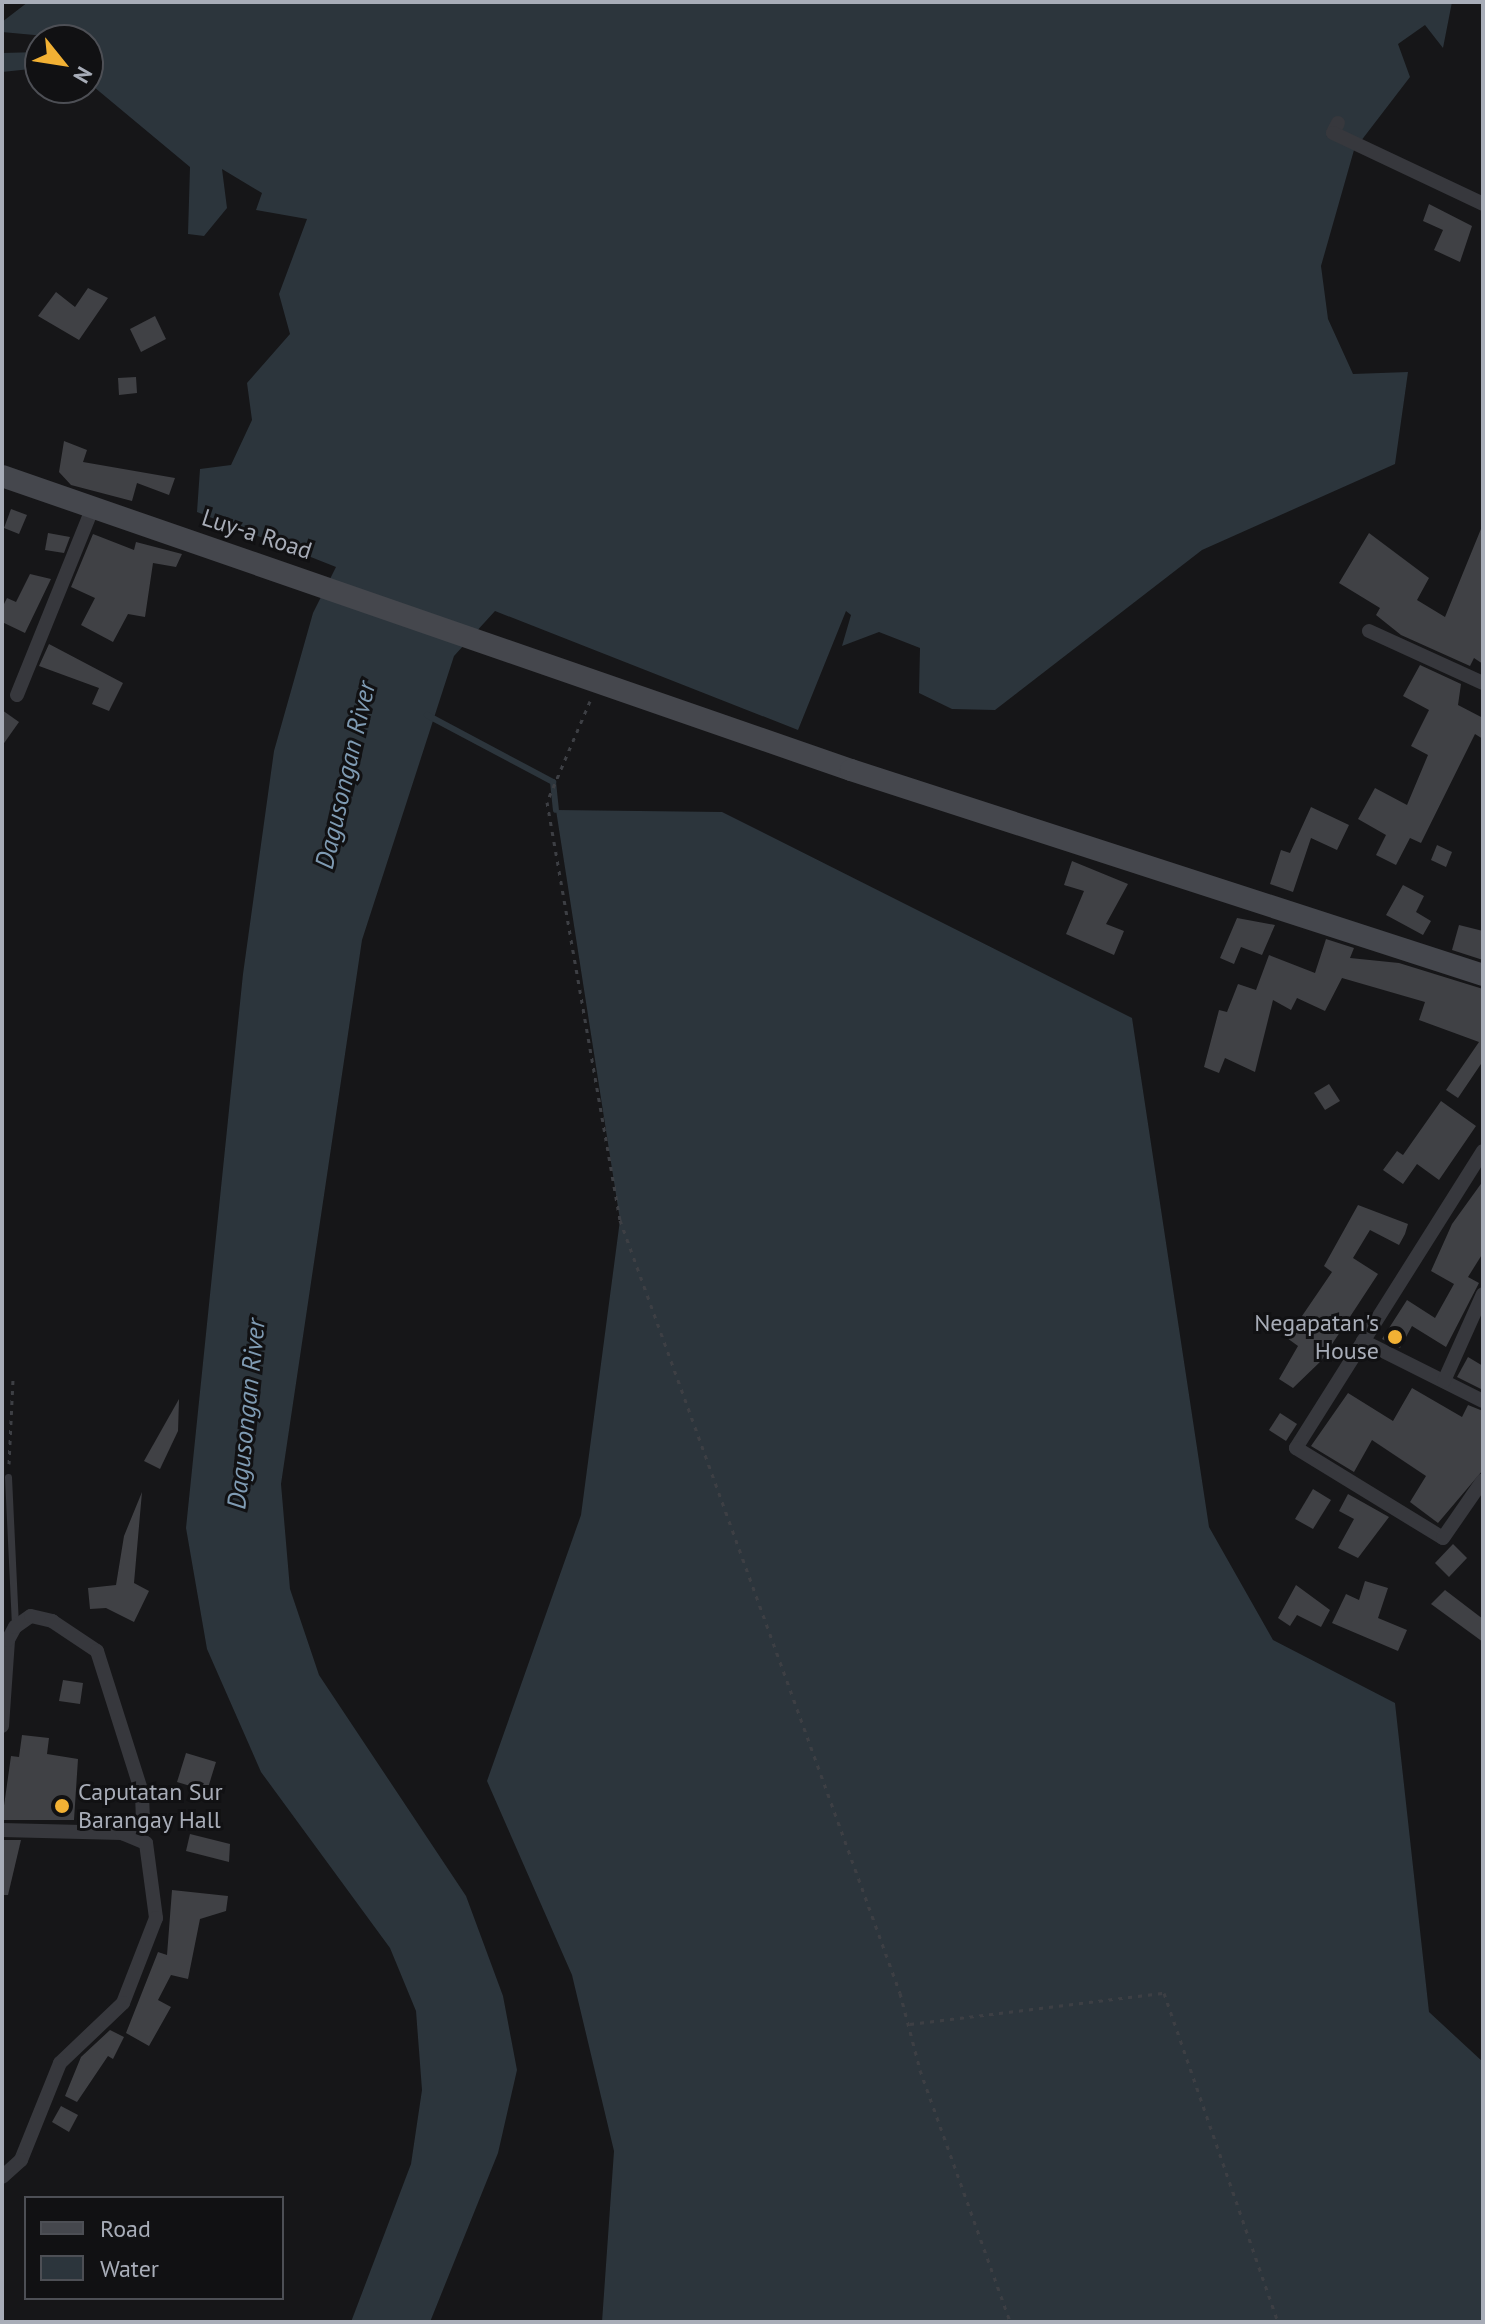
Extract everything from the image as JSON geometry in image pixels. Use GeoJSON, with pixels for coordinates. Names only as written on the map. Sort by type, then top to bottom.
{"type":"FeatureCollection","features":[{"type":"Feature","properties":{"kind":"main road","name":"Luy-a Road"},"geometry":{"type":"LineString","coordinates":[[2,476],[308,578],[599,683],[1483,975]]}},
{"type":"Feature","properties":{"kind":"street"},"geometry":{"type":"LineString","coordinates":[[1338,123],[1333,133],[1483,204]]}},
{"type":"Feature","properties":{"kind":"street"},"geometry":{"type":"LineString","coordinates":[[17,695],[93,507]]}},
{"type":"Feature","properties":{"kind":"street"},"geometry":{"type":"LineString","coordinates":[[1369,631],[1483,683]]}},
{"type":"Feature","properties":{"kind":"street"},"geometry":{"type":"LineString","coordinates":[[1483,1151],[1296,1448],[1443,1538],[1483,1480]]}},
{"type":"Feature","properties":{"kind":"street"},"geometry":{"type":"LineString","coordinates":[[1444,1381],[1483,1294]]}},
{"type":"Feature","properties":{"kind":"street"},"geometry":{"type":"LineString","coordinates":[[1363,1341],[1483,1401]]}},
{"type":"Feature","properties":{"kind":"street"},"geometry":{"type":"LineString","coordinates":[[2,1726],[8,1640],[15,1627],[31,1616],[52,1621],[97,1651],[113,1684],[143,1818],[156,1918],[140,1967],[123,2003],[60,2063],[21,2160],[2,2177]]}},
{"type":"Feature","properties":{"kind":"street"},"geometry":{"type":"LineString","coordinates":[[122,1833],[143,1818]]}},
{"type":"Feature","properties":{"kind":"street"},"geometry":{"type":"LineString","coordinates":[[2,1830],[122,1833],[146,1843]]}},
{"type":"Feature","properties":{"kind":"lane"},"geometry":{"type":"LineString","coordinates":[[8,1477],[15,1627]]}},
{"type":"Feature","properties":{"kind":"path"},"geometry":{"type":"LineString","coordinates":[[599,683],[547,802],[620,1220],[908,2025],[1010,2322]]}},
{"type":"Feature","properties":{"kind":"path"},"geometry":{"type":"LineString","coordinates":[[8,1477],[13,1380]]}},
{"type":"Feature","properties":{"kind":"path"},"geometry":{"type":"LineString","coordinates":[[908,2025],[1164,1993],[1278,2322]]}},
{"type":"Feature","properties":{"kind":"water","name":"Dagusongan River"},"geometry":{"type":"Polygon","coordinates":[[[28,2],[1452,2],[1443,48],[1425,25],[1398,44],[1410,77],[1354,150],[1321,266],[1328,319],[1353,374],[1408,372],[1395,464],[1202,550],[995,710],[952,709],[919,693],[920,648],[879,632],[842,646],[851,615],[846,611],[798,730],[495,611],[454,656],[362,940],[281,1484],[290,1589],[319,1675],[466,1896],[503,1996],[517,2070],[498,2153],[430,2322],[351,2322],[411,2164],[422,2090],[416,2011],[390,1948],[261,1772],[207,1649],[186,1528],[243,974],[274,751],[313,613],[336,567],[197,512],[200,469],[231,465],[252,420],[247,383],[290,334],[279,294],[307,219],[256,210],[262,193],[222,169],[227,208],[204,236],[188,234],[190,167],[104,95],[104,24],[24,24],[24,34],[2,32],[2,22],[28,2]]]}},
{"type":"Feature","properties":{"kind":"water"},"geometry":{"type":"Polygon","coordinates":[[[24,52],[24,70],[2,72],[2,53],[24,52]]]}},
{"type":"Feature","properties":{"kind":"water"},"geometry":{"type":"Polygon","coordinates":[[[556,810],[722,812],[1132,1018],[1209,1527],[1273,1640],[1395,1703],[1429,2012],[1483,2062],[1483,2322],[602,2322],[614,2151],[572,1975],[487,1781],[581,1515],[620,1220],[556,810]]]}},
{"type":"Feature","properties":{"kind":"building"},"geometry":{"type":"Polygon","coordinates":[[[1429,204],[1472,226],[1460,262],[1434,250],[1443,230],[1423,221],[1429,204]]]}},
{"type":"Feature","properties":{"kind":"building"},"geometry":{"type":"Polygon","coordinates":[[[88,288],[108,298],[79,340],[38,316],[56,292],[75,307],[88,288]]]}},
{"type":"Feature","properties":{"kind":"building"},"geometry":{"type":"Polygon","coordinates":[[[155,316],[166,339],[141,352],[130,329],[155,316]]]}},
{"type":"Feature","properties":{"kind":"building"},"geometry":{"type":"Polygon","coordinates":[[[136,377],[137,393],[119,395],[118,378],[136,377]]]}},
{"type":"Feature","properties":{"kind":"building"},"geometry":{"type":"Polygon","coordinates":[[[64,441],[87,450],[83,462],[175,478],[169,495],[137,483],[132,501],[71,485],[59,472],[64,441]]]}},
{"type":"Feature","properties":{"kind":"building"},"geometry":{"type":"Polygon","coordinates":[[[11,509],[27,515],[19,534],[4,528],[11,509]]]}},
{"type":"Feature","properties":{"kind":"building"},"geometry":{"type":"Polygon","coordinates":[[[1483,524],[1483,664],[1474,658],[1470,666],[1401,635],[1376,615],[1380,608],[1339,583],[1369,533],[1429,578],[1417,600],[1445,617],[1483,524]]]}},
{"type":"Feature","properties":{"kind":"building"},"geometry":{"type":"Polygon","coordinates":[[[48,533],[70,537],[64,553],[45,550],[48,533]]]}},
{"type":"Feature","properties":{"kind":"building"},"geometry":{"type":"Polygon","coordinates":[[[93,534],[134,550],[136,542],[182,554],[176,567],[153,563],[145,617],[128,614],[113,642],[81,625],[95,598],[71,587],[93,534]]]}},
{"type":"Feature","properties":{"kind":"building"},"geometry":{"type":"Polygon","coordinates":[[[30,574],[51,579],[25,633],[2,622],[2,608],[7,598],[16,602],[30,574]]]}},
{"type":"Feature","properties":{"kind":"building"},"geometry":{"type":"Polygon","coordinates":[[[49,644],[123,683],[109,711],[92,704],[99,688],[39,666],[49,644]]]}},
{"type":"Feature","properties":{"kind":"building"},"geometry":{"type":"Polygon","coordinates":[[[1420,665],[1461,684],[1458,705],[1483,718],[1483,739],[1475,734],[1421,843],[1410,838],[1396,865],[1376,855],[1386,835],[1358,819],[1375,788],[1407,805],[1428,755],[1411,746],[1429,710],[1403,696],[1420,665]]]}},
{"type":"Feature","properties":{"kind":"building"},"geometry":{"type":"Polygon","coordinates":[[[2,710],[19,722],[2,746],[2,710]]]}},
{"type":"Feature","properties":{"kind":"building"},"geometry":{"type":"Polygon","coordinates":[[[1311,807],[1349,825],[1337,850],[1311,838],[1293,892],[1270,884],[1281,850],[1290,853],[1311,807]]]}},
{"type":"Feature","properties":{"kind":"building"},"geometry":{"type":"Polygon","coordinates":[[[1437,845],[1452,852],[1446,867],[1431,860],[1437,845]]]}},
{"type":"Feature","properties":{"kind":"building"},"geometry":{"type":"Polygon","coordinates":[[[1072,861],[1128,884],[1106,924],[1124,931],[1114,955],[1066,934],[1084,891],[1064,885],[1072,861]]]}},
{"type":"Feature","properties":{"kind":"building"},"geometry":{"type":"Polygon","coordinates":[[[1403,885],[1424,896],[1416,912],[1431,921],[1423,935],[1386,915],[1403,885]]]}},
{"type":"Feature","properties":{"kind":"building"},"geometry":{"type":"Polygon","coordinates":[[[1237,918],[1275,925],[1262,955],[1241,947],[1234,964],[1220,958],[1237,918]]]}},
{"type":"Feature","properties":{"kind":"building"},"geometry":{"type":"Polygon","coordinates":[[[1459,925],[1483,931],[1483,960],[1452,950],[1459,925]]]}},
{"type":"Feature","properties":{"kind":"building"},"geometry":{"type":"Polygon","coordinates":[[[1326,939],[1354,948],[1350,958],[1399,963],[1483,989],[1483,1061],[1458,1098],[1446,1090],[1479,1042],[1419,1020],[1425,1002],[1342,978],[1325,1011],[1297,998],[1291,1010],[1273,1000],[1255,1072],[1225,1058],[1219,1073],[1204,1067],[1219,1010],[1227,1012],[1238,984],[1256,990],[1269,955],[1315,973],[1326,939]]]}},
{"type":"Feature","properties":{"kind":"building"},"geometry":{"type":"Polygon","coordinates":[[[1329,1084],[1340,1101],[1325,1110],[1314,1093],[1329,1084]]]}},
{"type":"Feature","properties":{"kind":"building"},"geometry":{"type":"Polygon","coordinates":[[[1441,1101],[1476,1126],[1439,1180],[1417,1164],[1403,1184],[1383,1170],[1397,1151],[1403,1155],[1441,1101]]]}},
{"type":"Feature","properties":{"kind":"building"},"geometry":{"type":"Polygon","coordinates":[[[1483,1181],[1483,1253],[1468,1277],[1479,1283],[1446,1347],[1412,1326],[1400,1348],[1382,1339],[1407,1300],[1435,1318],[1454,1284],[1431,1271],[1452,1224],[1483,1181]]]}},
{"type":"Feature","properties":{"kind":"building"},"geometry":{"type":"Polygon","coordinates":[[[1358,1205],[1408,1224],[1405,1234],[1399,1245],[1370,1230],[1353,1258],[1378,1274],[1321,1361],[1293,1388],[1279,1379],[1298,1346],[1287,1338],[1332,1272],[1324,1266],[1358,1205]]]}},
{"type":"Feature","properties":{"kind":"building"},"geometry":{"type":"Polygon","coordinates":[[[1468,1357],[1483,1366],[1483,1390],[1457,1377],[1468,1357]]]}},
{"type":"Feature","properties":{"kind":"building"},"geometry":{"type":"Polygon","coordinates":[[[1412,1388],[1462,1417],[1468,1405],[1483,1411],[1483,1470],[1438,1523],[1410,1502],[1426,1476],[1372,1440],[1354,1472],[1311,1446],[1348,1393],[1393,1421],[1412,1388]]]}},
{"type":"Feature","properties":{"kind":"building"},"geometry":{"type":"Polygon","coordinates":[[[179,1399],[178,1431],[160,1469],[144,1461],[179,1399]]]}},
{"type":"Feature","properties":{"kind":"building"},"geometry":{"type":"Polygon","coordinates":[[[1280,1413],[1297,1424],[1286,1441],[1269,1430],[1280,1413]]]}},
{"type":"Feature","properties":{"kind":"building"},"geometry":{"type":"Polygon","coordinates":[[[1313,1489],[1331,1500],[1313,1529],[1295,1519],[1313,1489]]]}},
{"type":"Feature","properties":{"kind":"building"},"geometry":{"type":"Polygon","coordinates":[[[142,1492],[134,1583],[149,1591],[134,1622],[106,1608],[90,1609],[88,1588],[116,1585],[124,1536],[142,1492]]]}},
{"type":"Feature","properties":{"kind":"building"},"geometry":{"type":"Polygon","coordinates":[[[1348,1494],[1389,1517],[1358,1558],[1338,1548],[1354,1519],[1339,1511],[1348,1494]]]}},
{"type":"Feature","properties":{"kind":"building"},"geometry":{"type":"Polygon","coordinates":[[[1453,1544],[1467,1558],[1449,1577],[1435,1563],[1453,1544]]]}},
{"type":"Feature","properties":{"kind":"building"},"geometry":{"type":"Polygon","coordinates":[[[1365,1581],[1388,1588],[1378,1618],[1407,1630],[1398,1651],[1332,1623],[1346,1594],[1359,1600],[1365,1581]]]}},
{"type":"Feature","properties":{"kind":"building"},"geometry":{"type":"Polygon","coordinates":[[[1296,1585],[1330,1610],[1321,1627],[1297,1615],[1290,1626],[1278,1618],[1296,1585]]]}},
{"type":"Feature","properties":{"kind":"building"},"geometry":{"type":"Polygon","coordinates":[[[1445,1590],[1483,1619],[1483,1642],[1431,1604],[1445,1590]]]}},
{"type":"Feature","properties":{"kind":"building"},"geometry":{"type":"Polygon","coordinates":[[[63,1680],[83,1683],[80,1704],[59,1701],[63,1680]]]}},
{"type":"Feature","properties":{"kind":"building"},"geometry":{"type":"Polygon","coordinates":[[[22,1735],[49,1738],[47,1754],[78,1759],[74,1820],[2,1820],[11,1756],[19,1757],[22,1735]]]}},
{"type":"Feature","properties":{"kind":"building"},"geometry":{"type":"Polygon","coordinates":[[[186,1753],[216,1762],[207,1791],[177,1782],[186,1753]]]}},
{"type":"Feature","properties":{"kind":"building"},"geometry":{"type":"Polygon","coordinates":[[[190,1834],[230,1844],[229,1862],[186,1851],[190,1834]]]}},
{"type":"Feature","properties":{"kind":"building"},"geometry":{"type":"Polygon","coordinates":[[[2,1840],[21,1840],[8,1895],[2,1895],[2,1840]]]}},
{"type":"Feature","properties":{"kind":"building"},"geometry":{"type":"Polygon","coordinates":[[[172,1890],[228,1896],[226,1911],[200,1919],[188,1979],[171,1975],[158,2000],[171,2007],[149,2046],[126,2033],[158,1952],[167,1955],[172,1890]]]}},
{"type":"Feature","properties":{"kind":"building"},"geometry":{"type":"Polygon","coordinates":[[[110,2030],[124,2037],[113,2059],[108,2056],[77,2102],[65,2096],[81,2057],[110,2030]]]}},
{"type":"Feature","properties":{"kind":"building"},"geometry":{"type":"Polygon","coordinates":[[[61,2106],[78,2115],[69,2132],[52,2122],[61,2106]]]}},
{"type":"Feature","properties":{"kind":"waterway"},"geometry":{"type":"LineString","coordinates":[[427,715],[553,782],[556,810]]}},
{"type":"Feature","properties":{"kind":"place","name":"Negapatan's House"},"geometry":{"type":"Point","coordinates":[1395,1337]}},
{"type":"Feature","properties":{"kind":"place","name":"Caputatan Sur Barangay Hall"},"geometry":{"type":"Point","coordinates":[62,1806]}}]}
